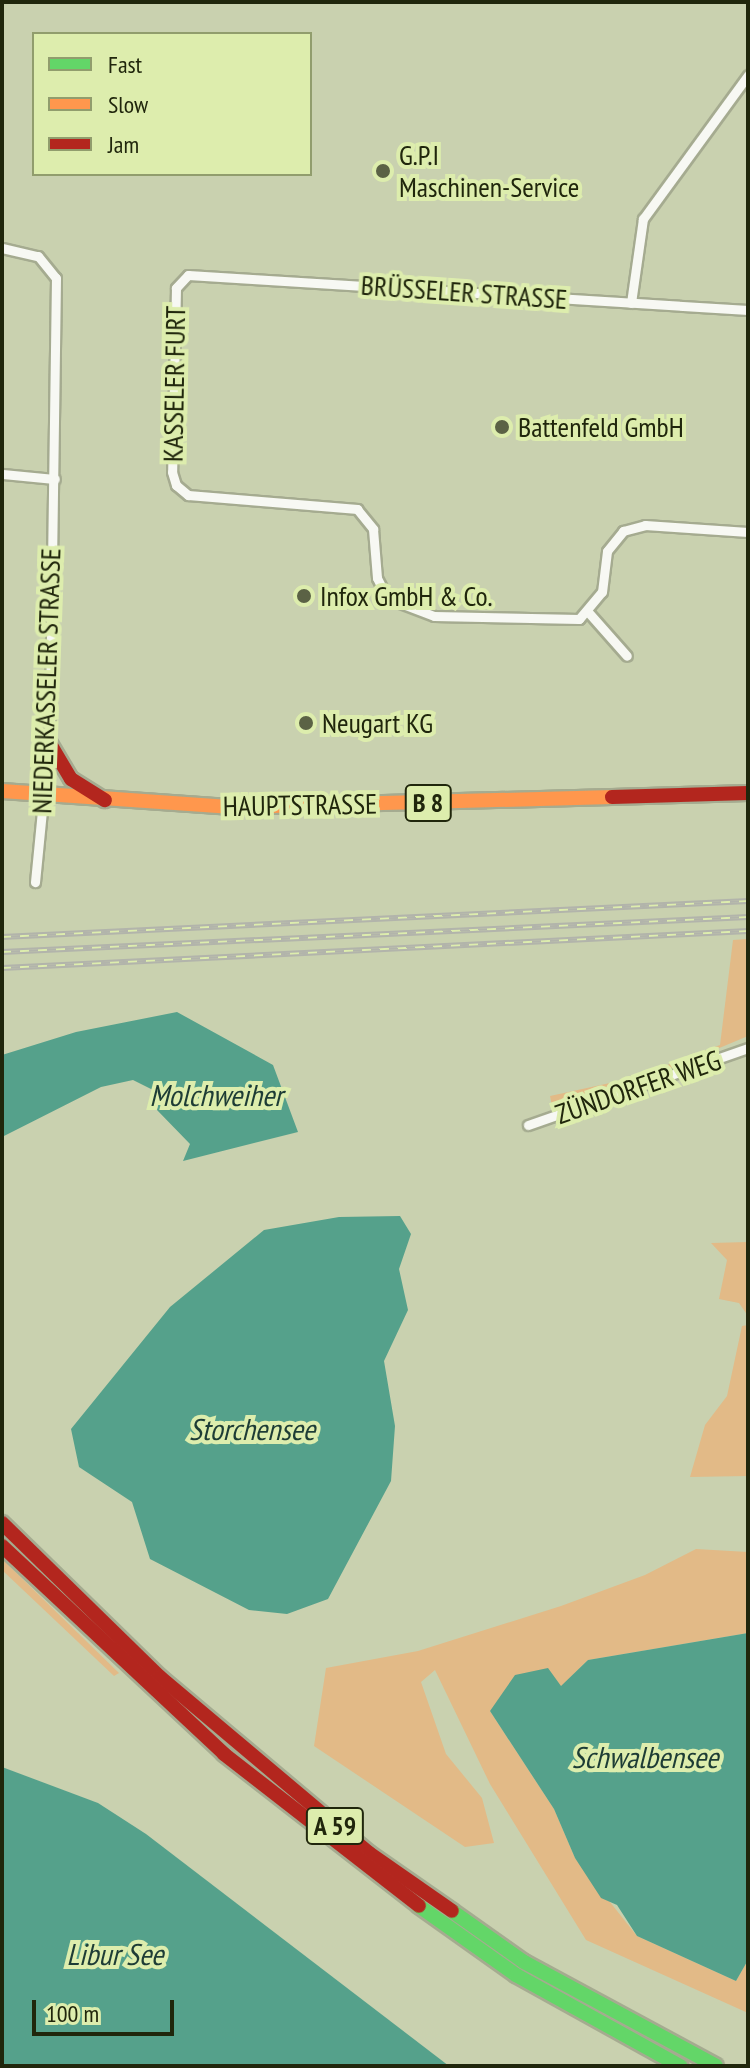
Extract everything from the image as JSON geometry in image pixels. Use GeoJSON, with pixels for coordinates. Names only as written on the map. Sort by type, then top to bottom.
{"type":"FeatureCollection","features":[{"type":"Feature","properties":{"kind":"main road"},"geometry":{"type":"LineString","coordinates":[[49,742],[71,779],[109,802]]}},
{"type":"Feature","properties":{"kind":"main road","name":"B 8"},"geometry":{"type":"LineString","coordinates":[[2,791],[44,795]]}},
{"type":"Feature","properties":{"kind":"main road","name":"HAUPTSTRASSE"},"geometry":{"type":"LineString","coordinates":[[44,795],[109,802],[232,807],[748,793]]}},
{"type":"Feature","properties":{"kind":"main road","name":"A 59"},"geometry":{"type":"LineString","coordinates":[[2,1523],[160,1677],[369,1853],[524,1962],[716,2066]]}},
{"type":"Feature","properties":{"kind":"main road","name":"A 59"},"geometry":{"type":"LineString","coordinates":[[2,1546],[189,1724],[363,1867],[516,1975],[680,2066]]}},
{"type":"Feature","properties":{"kind":"street"},"geometry":{"type":"LineString","coordinates":[[631,303],[643,219],[748,75]]}},
{"type":"Feature","properties":{"kind":"street","name":"NIEDERKASSELER STRASSE"},"geometry":{"type":"LineString","coordinates":[[2,248],[46,261],[56,278],[49,742],[35,882]]}},
{"type":"Feature","properties":{"kind":"street","name":"BRÜSSELER STRASSE"},"geometry":{"type":"LineString","coordinates":[[180,279],[207,276],[748,310]]}},
{"type":"Feature","properties":{"kind":"street","name":"KASSELER FURT"},"geometry":{"type":"LineString","coordinates":[[180,279],[175,307],[172,472],[178,489],[188,495],[357,509],[373,529],[380,588],[394,605],[415,612],[559,621],[589,613]]}},
{"type":"Feature","properties":{"kind":"street"},"geometry":{"type":"LineString","coordinates":[[2,474],[55,479]]}},
{"type":"Feature","properties":{"kind":"street"},"geometry":{"type":"LineString","coordinates":[[627,656],[589,613],[602,592],[607,551],[623,531],[645,525],[748,532]]}},
{"type":"Feature","properties":{"kind":"street","name":"ZÜNDORFER WEG"},"geometry":{"type":"LineString","coordinates":[[528,1125],[748,1048]]}},
{"type":"Feature","properties":{"kind":"shaded area"},"geometry":{"type":"Polygon","coordinates":[[[748,939],[748,1036],[631,1085],[552,1106],[550,1096],[633,1078],[720,1045],[733,940],[748,939]]]}},
{"type":"Feature","properties":{"kind":"shaded area"},"geometry":{"type":"Polygon","coordinates":[[[748,1242],[748,1316],[739,1303],[719,1299],[727,1260],[711,1243],[748,1242]]]}},
{"type":"Feature","properties":{"kind":"shaded area"},"geometry":{"type":"Polygon","coordinates":[[[748,1325],[748,1476],[690,1477],[705,1425],[727,1396],[742,1326],[748,1325]]]}},
{"type":"Feature","properties":{"kind":"shaded area"},"geometry":{"type":"Polygon","coordinates":[[[696,1549],[748,1552],[748,1633],[588,1660],[561,1687],[490,1711],[554,1809],[575,1858],[637,1936],[736,1981],[748,1960],[748,2013],[586,1940],[490,1784],[435,1670],[421,1682],[446,1754],[482,1798],[494,1843],[465,1847],[314,1746],[326,1668],[418,1651],[561,1606],[645,1575],[696,1549]]]}},
{"type":"Feature","properties":{"kind":"shaded area"},"geometry":{"type":"Polygon","coordinates":[[[2,1559],[119,1673],[114,1676],[2,1570],[2,1559]]]}},
{"type":"Feature","properties":{"kind":"water","name":"Molchweiher"},"geometry":{"type":"Polygon","coordinates":[[[177,1012],[273,1065],[298,1132],[183,1161],[190,1144],[157,1110],[161,1094],[133,1080],[101,1087],[2,1137],[2,1055],[76,1032],[177,1012]]]}},
{"type":"Feature","properties":{"kind":"water","name":"Storchensee"},"geometry":{"type":"Polygon","coordinates":[[[400,1216],[411,1234],[399,1269],[408,1310],[384,1361],[395,1426],[391,1481],[328,1599],[287,1614],[249,1610],[150,1559],[132,1502],[79,1467],[71,1429],[170,1307],[264,1230],[339,1217],[400,1216]]]}},
{"type":"Feature","properties":{"kind":"water","name":"Schwalbensee"},"geometry":{"type":"Polygon","coordinates":[[[748,1633],[748,1960],[736,1981],[637,1936],[617,1905],[601,1898],[575,1858],[554,1809],[490,1711],[515,1675],[548,1668],[561,1686],[588,1660],[748,1633]]]}},
{"type":"Feature","properties":{"kind":"water","name":"Libur See"},"geometry":{"type":"Polygon","coordinates":[[[2,1767],[98,1803],[146,1834],[449,2066],[2,2066],[2,1767]]]}},
{"type":"Feature","properties":{"kind":"railway"},"geometry":{"type":"LineString","coordinates":[[2,937],[748,901]]}},
{"type":"Feature","properties":{"kind":"railway"},"geometry":{"type":"LineString","coordinates":[[2,952],[748,917]]}},
{"type":"Feature","properties":{"kind":"railway"},"geometry":{"type":"LineString","coordinates":[[2,968],[748,931]]}},
{"type":"Feature","properties":{"kind":"traffic: fast"},"geometry":{"type":"LineString","coordinates":[[419,1906],[516,1975],[680,2066]]}},
{"type":"Feature","properties":{"kind":"traffic: fast"},"geometry":{"type":"LineString","coordinates":[[452,1911],[524,1962],[716,2066]]}},
{"type":"Feature","properties":{"kind":"traffic: slow"},"geometry":{"type":"LineString","coordinates":[[2,791],[232,807],[612,797]]}},
{"type":"Feature","properties":{"kind":"traffic: jam"},"geometry":{"type":"LineString","coordinates":[[49,742],[71,779],[105,800]]}},
{"type":"Feature","properties":{"kind":"traffic: jam"},"geometry":{"type":"LineString","coordinates":[[612,797],[748,793]]}},
{"type":"Feature","properties":{"kind":"traffic: jam"},"geometry":{"type":"LineString","coordinates":[[2,1523],[160,1677],[369,1853],[452,1911]]}},
{"type":"Feature","properties":{"kind":"traffic: jam"},"geometry":{"type":"LineString","coordinates":[[2,1546],[224,1754],[419,1906]]}},
{"type":"Feature","properties":{"kind":"place","name":"G.P.I Maschinen-Service"},"geometry":{"type":"Point","coordinates":[383,171]}},
{"type":"Feature","properties":{"kind":"place","name":"Battenfeld GmbH"},"geometry":{"type":"Point","coordinates":[502,427]}},
{"type":"Feature","properties":{"kind":"place","name":"Infox GmbH & Co."},"geometry":{"type":"Point","coordinates":[304,596]}},
{"type":"Feature","properties":{"kind":"place","name":"Neugart KG"},"geometry":{"type":"Point","coordinates":[306,723]}}]}
